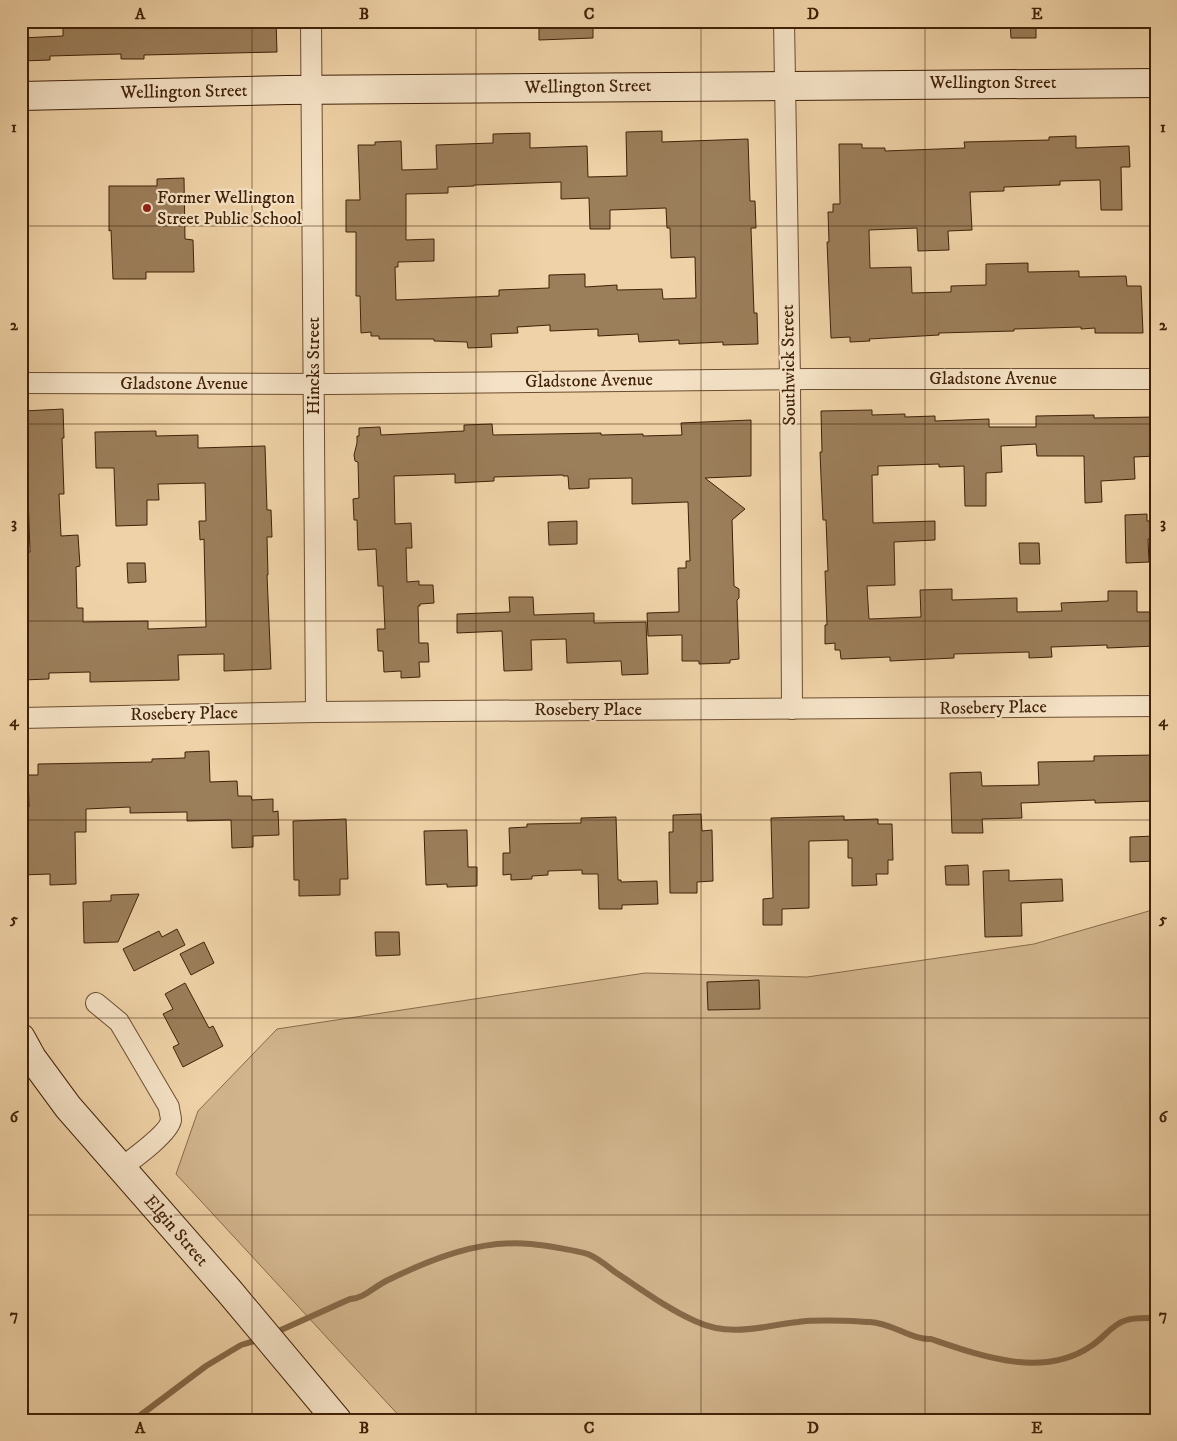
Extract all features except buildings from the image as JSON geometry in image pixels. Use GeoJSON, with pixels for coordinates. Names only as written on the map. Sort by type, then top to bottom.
{"type":"FeatureCollection","features":[{"type":"Feature","properties":{"kind":"street","name":"Hincks Street"},"geometry":{"type":"LineString","coordinates":[[311,21],[316,712]]}},
{"type":"Feature","properties":{"kind":"street","name":"Southwick Street"},"geometry":{"type":"LineString","coordinates":[[784,21],[790,379],[792,710]]}},
{"type":"Feature","properties":{"kind":"street","name":"Wellington Street"},"geometry":{"type":"LineString","coordinates":[[21,96],[311,90],[1156,83]]}},
{"type":"Feature","properties":{"kind":"street","name":"Gladstone Avenue"},"geometry":{"type":"LineString","coordinates":[[21,383],[314,384],[790,379],[1156,379]]}},
{"type":"Feature","properties":{"kind":"street","name":"Rosebery Place"},"geometry":{"type":"LineString","coordinates":[[21,718],[316,712],[1156,706]]}},
{"type":"Feature","properties":{"kind":"street"},"geometry":{"type":"LineString","coordinates":[[96,1003],[119,1022],[169,1108],[171,1119],[167,1129],[147,1148],[121,1168]]}},
{"type":"Feature","properties":{"kind":"street","name":"Elgin Street"},"geometry":{"type":"LineString","coordinates":[[21,1038],[32,1058],[68,1107],[229,1291],[337,1420]]}},
{"type":"Feature","properties":{"kind":"shaded area"},"geometry":{"type":"Polygon","coordinates":[[[1156,909],[1156,1420],[403,1420],[176,1174],[198,1111],[277,1029],[645,973],[807,977],[1034,944],[1156,909]]]}},
{"type":"Feature","properties":{"kind":"waterway"},"geometry":{"type":"LineString","coordinates":[[272,1334],[350,1299],[359,1297],[386,1281],[438,1258],[475,1248],[512,1243],[531,1244],[590,1255],[674,1310],[695,1321],[721,1329],[734,1330],[798,1322],[834,1320],[870,1322],[886,1325],[917,1337],[931,1339],[970,1352],[1012,1361],[1032,1363],[1053,1361],[1072,1356],[1091,1346],[1114,1326],[1126,1320],[1156,1318]]}},
{"type":"Feature","properties":{"kind":"waterway"},"geometry":{"type":"LineString","coordinates":[[134,1420],[206,1366],[241,1345],[261,1339]]}},
{"type":"Feature","properties":{"kind":"place","name":"Former Wellington Street Public School"},"geometry":{"type":"Point","coordinates":[147,208]}}]}
